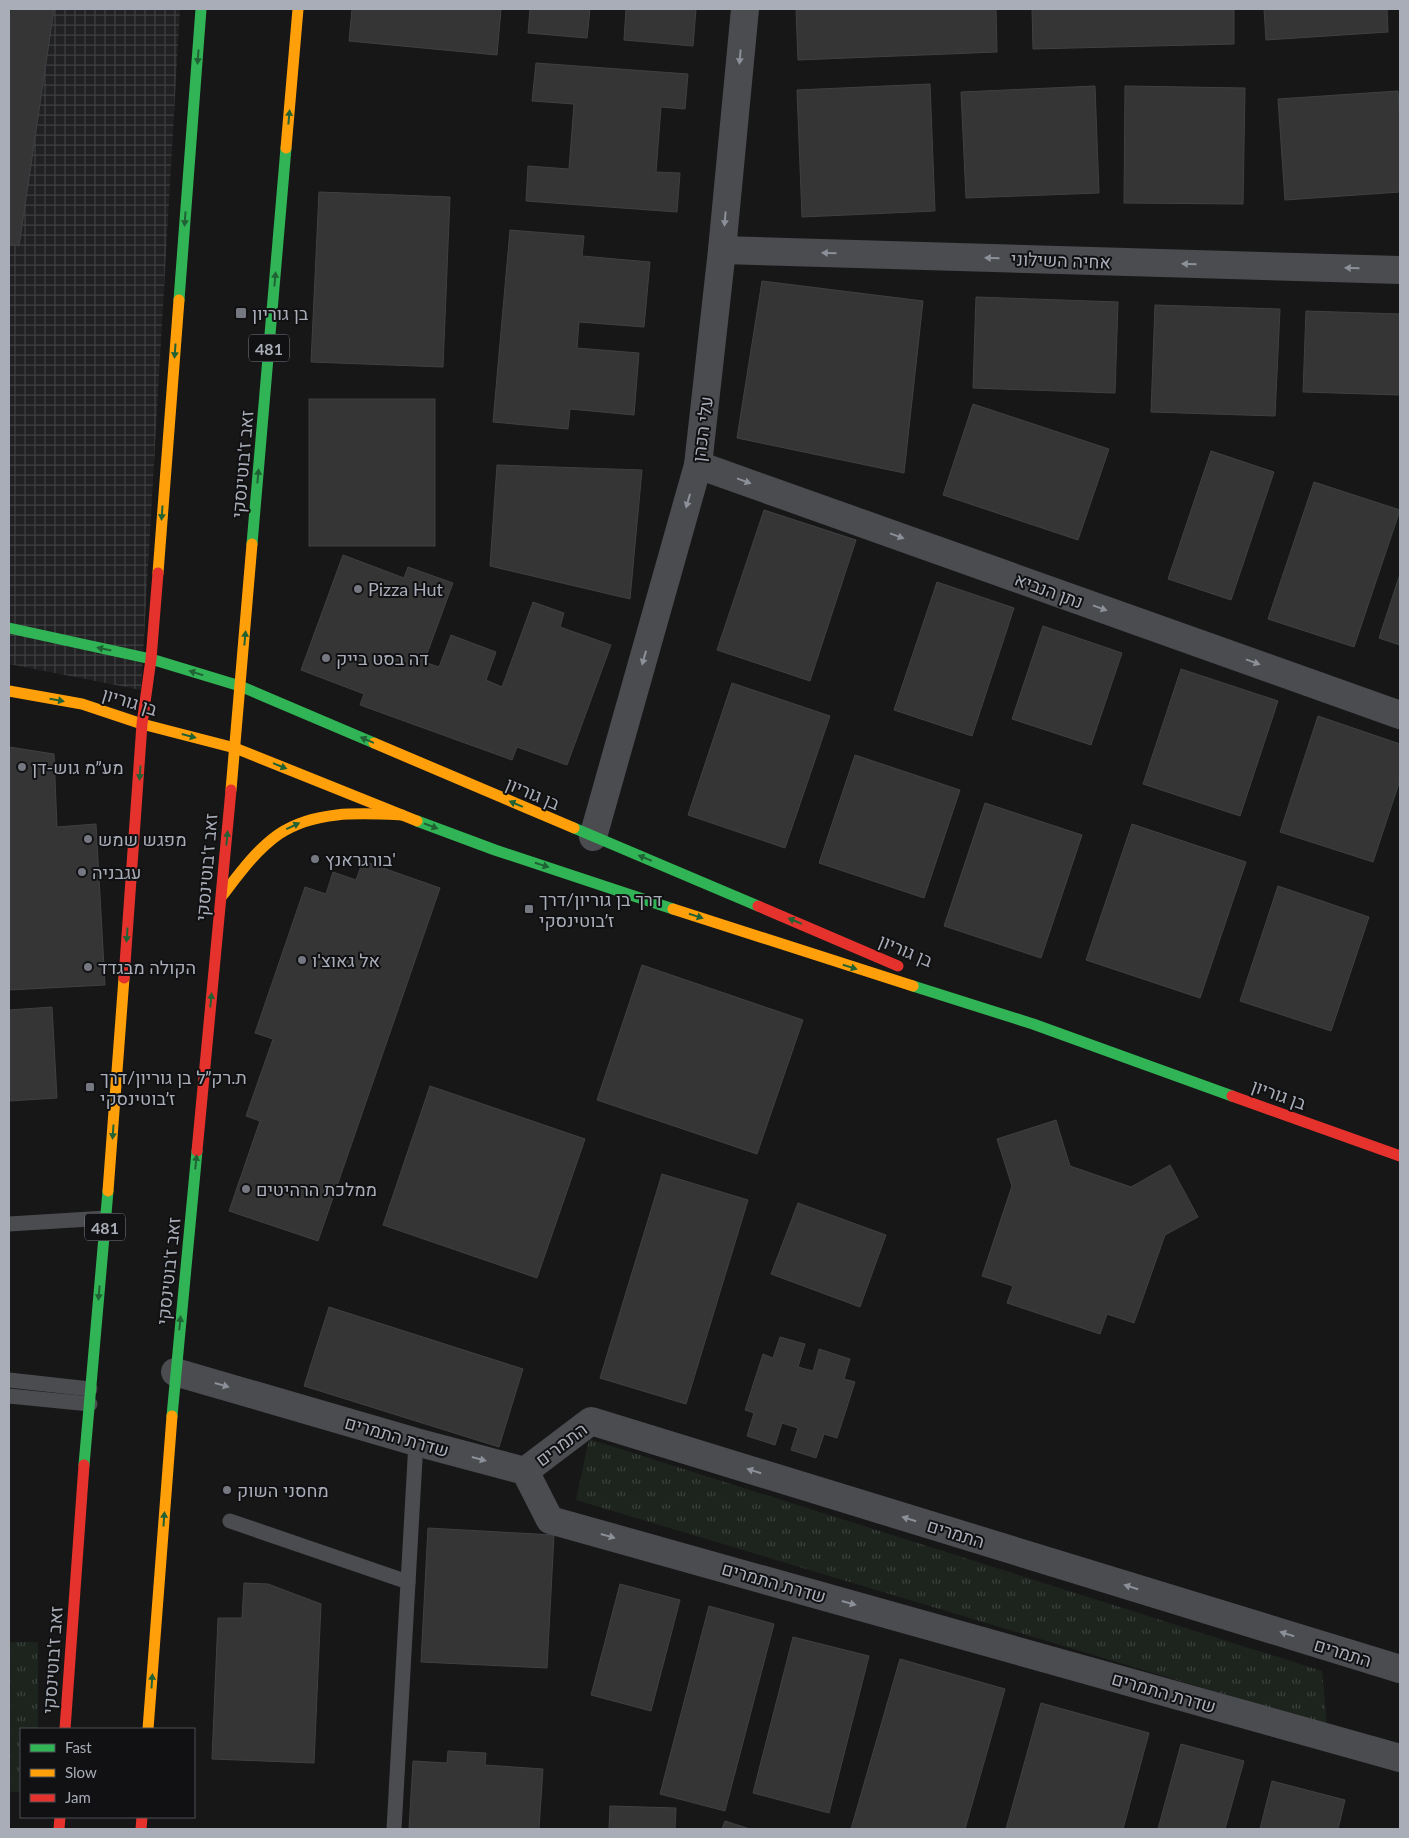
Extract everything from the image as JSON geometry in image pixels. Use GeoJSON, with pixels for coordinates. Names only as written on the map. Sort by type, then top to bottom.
{"type":"FeatureCollection","features":[{"type":"Feature","properties":{"kind":"main road","name":"זאב ז'בוטינסקי"},"geometry":{"type":"LineString","coordinates":[[65,1728],[79,1520],[106,1218],[142,724],[151,659],[201,9]]}},
{"type":"Feature","properties":{"kind":"main road","name":"זאב ז'בוטינסקי"},"geometry":{"type":"LineString","coordinates":[[148,1728],[175,1372],[222,896],[298,9]]}},
{"type":"Feature","properties":{"kind":"main road","name":"בן גוריון"},"geometry":{"type":"LineString","coordinates":[[9,628],[151,659],[240,686],[908,970]]}},
{"type":"Feature","properties":{"kind":"main road","name":"בן גוריון"},"geometry":{"type":"LineString","coordinates":[[9,691],[82,704],[142,724],[235,748],[402,815],[533,862],[823,958],[1033,1024],[1400,1156]]}},
{"type":"Feature","properties":{"kind":"main road"},"geometry":{"type":"LineString","coordinates":[[222,896],[265,845],[293,826],[306,821],[348,813],[402,815]]}},
{"type":"Feature","properties":{"kind":"main road","name":"בן גוריון"},"geometry":{"type":"LineString","coordinates":[[926,978],[1033,1024]]}},
{"type":"Feature","properties":{"kind":"street","name":"עלי הכהן"},"geometry":{"type":"LineString","coordinates":[[593,837],[698,465],[722,250],[745,9]]}},
{"type":"Feature","properties":{"kind":"street","name":"אחיה השילוני"},"geometry":{"type":"LineString","coordinates":[[722,250],[1400,270]]}},
{"type":"Feature","properties":{"kind":"street","name":"נתן הנביא"},"geometry":{"type":"LineString","coordinates":[[698,465],[1400,715]]}},
{"type":"Feature","properties":{"kind":"street","name":"שדרת התמרים"},"geometry":{"type":"LineString","coordinates":[[175,1372],[416,1442],[526,1471],[550,1520],[1400,1758]]}},
{"type":"Feature","properties":{"kind":"street","name":"התמרים"},"geometry":{"type":"LineString","coordinates":[[526,1471],[591,1421],[1400,1669]]}},
{"type":"Feature","properties":{"kind":"lane"},"geometry":{"type":"LineString","coordinates":[[9,1224],[106,1218]]}},
{"type":"Feature","properties":{"kind":"lane"},"geometry":{"type":"LineString","coordinates":[[9,1380],[90,1397]]}},
{"type":"Feature","properties":{"kind":"lane"},"geometry":{"type":"LineString","coordinates":[[9,1396],[90,1397]]}},
{"type":"Feature","properties":{"kind":"lane"},"geometry":{"type":"LineString","coordinates":[[394,1829],[416,1442]]}},
{"type":"Feature","properties":{"kind":"lane"},"geometry":{"type":"LineString","coordinates":[[230,1521],[408,1582]]}},
{"type":"Feature","properties":{"kind":"shaded area"},"geometry":{"type":"Polygon","coordinates":[[[9,9],[180,9],[141,690],[9,664],[9,9]]]}},
{"type":"Feature","properties":{"kind":"green space"},"geometry":{"type":"Polygon","coordinates":[[[589,1439],[1322,1671],[1327,1725],[576,1500],[589,1439]]]}},
{"type":"Feature","properties":{"kind":"green space"},"geometry":{"type":"Polygon","coordinates":[[[9,1642],[38,1642],[38,1728],[20,1728],[20,1792],[9,1792],[9,1642]]]}},
{"type":"Feature","properties":{"kind":"building"},"geometry":{"type":"Polygon","coordinates":[[[9,9],[54,9],[19,246],[9,244],[9,9]]]}},
{"type":"Feature","properties":{"kind":"building"},"geometry":{"type":"Polygon","coordinates":[[[352,9],[501,9],[497,55],[349,41],[352,9]]]}},
{"type":"Feature","properties":{"kind":"building"},"geometry":{"type":"Polygon","coordinates":[[[530,9],[590,9],[587,38],[528,33],[530,9]]]}},
{"type":"Feature","properties":{"kind":"building"},"geometry":{"type":"Polygon","coordinates":[[[626,9],[696,9],[693,46],[624,40],[626,9]]]}},
{"type":"Feature","properties":{"kind":"building"},"geometry":{"type":"Polygon","coordinates":[[[796,9],[996,9],[997,52],[798,60],[796,9]]]}},
{"type":"Feature","properties":{"kind":"building"},"geometry":{"type":"Polygon","coordinates":[[[1032,9],[1234,9],[1234,44],[1033,49],[1032,9]]]}},
{"type":"Feature","properties":{"kind":"building"},"geometry":{"type":"Polygon","coordinates":[[[1264,9],[1387,9],[1388,32],[1266,40],[1264,9]]]}},
{"type":"Feature","properties":{"kind":"building"},"geometry":{"type":"Polygon","coordinates":[[[536,63],[688,74],[685,109],[661,107],[656,172],[680,173],[677,212],[526,201],[528,166],[569,169],[574,104],[532,101],[536,63]]]}},
{"type":"Feature","properties":{"kind":"building"},"geometry":{"type":"Polygon","coordinates":[[[930,84],[935,211],[802,217],[797,90],[930,84]]]}},
{"type":"Feature","properties":{"kind":"building"},"geometry":{"type":"Polygon","coordinates":[[[1095,86],[1099,193],[966,198],[961,92],[1095,86]]]}},
{"type":"Feature","properties":{"kind":"building"},"geometry":{"type":"Polygon","coordinates":[[[1125,86],[1245,88],[1243,204],[1124,203],[1125,86]]]}},
{"type":"Feature","properties":{"kind":"building"},"geometry":{"type":"Polygon","coordinates":[[[1398,91],[1400,192],[1285,200],[1278,99],[1398,91]]]}},
{"type":"Feature","properties":{"kind":"building"},"geometry":{"type":"Polygon","coordinates":[[[319,192],[450,197],[443,367],[311,362],[319,192]]]}},
{"type":"Feature","properties":{"kind":"building"},"geometry":{"type":"Polygon","coordinates":[[[510,230],[584,236],[582,256],[650,262],[644,327],[579,322],[577,348],[639,353],[634,415],[570,409],[568,429],[493,422],[510,230]]]}},
{"type":"Feature","properties":{"kind":"building"},"geometry":{"type":"Polygon","coordinates":[[[762,281],[923,301],[904,473],[737,438],[762,281]]]}},
{"type":"Feature","properties":{"kind":"building"},"geometry":{"type":"Polygon","coordinates":[[[976,297],[1118,302],[1115,393],[973,388],[976,297]]]}},
{"type":"Feature","properties":{"kind":"building"},"geometry":{"type":"Polygon","coordinates":[[[1155,305],[1280,309],[1275,416],[1151,412],[1155,305]]]}},
{"type":"Feature","properties":{"kind":"building"},"geometry":{"type":"Polygon","coordinates":[[[1306,311],[1400,314],[1400,395],[1303,392],[1306,311]]]}},
{"type":"Feature","properties":{"kind":"building"},"geometry":{"type":"Polygon","coordinates":[[[309,399],[435,399],[435,546],[309,546],[309,399]]]}},
{"type":"Feature","properties":{"kind":"building"},"geometry":{"type":"Polygon","coordinates":[[[973,404],[1109,449],[1078,540],[943,495],[973,404]]]}},
{"type":"Feature","properties":{"kind":"building"},"geometry":{"type":"Polygon","coordinates":[[[1211,451],[1274,472],[1231,600],[1168,579],[1211,451]]]}},
{"type":"Feature","properties":{"kind":"building"},"geometry":{"type":"Polygon","coordinates":[[[497,465],[642,470],[630,599],[490,566],[497,465]]]}},
{"type":"Feature","properties":{"kind":"building"},"geometry":{"type":"Polygon","coordinates":[[[1314,482],[1400,510],[1354,647],[1268,619],[1314,482]]]}},
{"type":"Feature","properties":{"kind":"building"},"geometry":{"type":"Polygon","coordinates":[[[764,510],[856,540],[810,681],[717,650],[764,510]]]}},
{"type":"Feature","properties":{"kind":"building"},"geometry":{"type":"Polygon","coordinates":[[[343,555],[404,578],[408,567],[453,583],[424,662],[439,667],[451,635],[496,652],[486,680],[502,687],[533,602],[564,613],[560,627],[611,645],[567,765],[517,747],[512,760],[360,705],[364,694],[301,670],[343,555]]]}},
{"type":"Feature","properties":{"kind":"building"},"geometry":{"type":"Polygon","coordinates":[[[1400,574],[1400,645],[1379,638],[1400,574]]]}},
{"type":"Feature","properties":{"kind":"building"},"geometry":{"type":"Polygon","coordinates":[[[937,582],[1014,608],[972,736],[894,710],[937,582]]]}},
{"type":"Feature","properties":{"kind":"building"},"geometry":{"type":"Polygon","coordinates":[[[1043,626],[1122,653],[1091,745],[1012,719],[1043,626]]]}},
{"type":"Feature","properties":{"kind":"building"},"geometry":{"type":"Polygon","coordinates":[[[1181,669],[1278,701],[1240,816],[1143,784],[1181,669]]]}},
{"type":"Feature","properties":{"kind":"building"},"geometry":{"type":"Polygon","coordinates":[[[732,683],[830,716],[785,848],[688,815],[732,683]]]}},
{"type":"Feature","properties":{"kind":"building"},"geometry":{"type":"Polygon","coordinates":[[[1318,716],[1400,744],[1400,780],[1373,862],[1280,832],[1318,716]]]}},
{"type":"Feature","properties":{"kind":"building"},"geometry":{"type":"Polygon","coordinates":[[[9,747],[54,754],[57,827],[96,824],[105,985],[9,990],[9,747]]]}},
{"type":"Feature","properties":{"kind":"building"},"geometry":{"type":"Polygon","coordinates":[[[855,755],[960,790],[924,898],[819,863],[855,755]]]}},
{"type":"Feature","properties":{"kind":"building"},"geometry":{"type":"Polygon","coordinates":[[[985,803],[1082,835],[1041,958],[944,926],[985,803]]]}},
{"type":"Feature","properties":{"kind":"building"},"geometry":{"type":"Polygon","coordinates":[[[1132,824],[1246,862],[1200,998],[1086,960],[1132,824]]]}},
{"type":"Feature","properties":{"kind":"building"},"geometry":{"type":"Polygon","coordinates":[[[363,861],[440,888],[318,1241],[229,1211],[260,1121],[246,1116],[273,1039],[255,1033],[305,887],[326,894],[333,872],[356,880],[363,861]]]}},
{"type":"Feature","properties":{"kind":"building"},"geometry":{"type":"Polygon","coordinates":[[[1278,886],[1369,917],[1331,1031],[1240,1001],[1278,886]]]}},
{"type":"Feature","properties":{"kind":"building"},"geometry":{"type":"Polygon","coordinates":[[[642,965],[803,1020],[757,1154],[597,1100],[642,965]]]}},
{"type":"Feature","properties":{"kind":"building"},"geometry":{"type":"Polygon","coordinates":[[[52,1007],[57,1098],[9,1101],[9,1010],[52,1007]]]}},
{"type":"Feature","properties":{"kind":"building"},"geometry":{"type":"Polygon","coordinates":[[[430,1086],[585,1139],[537,1278],[383,1225],[430,1086]]]}},
{"type":"Feature","properties":{"kind":"building"},"geometry":{"type":"Polygon","coordinates":[[[1056,1120],[1070,1166],[1131,1187],[1170,1165],[1198,1217],[1165,1235],[1134,1323],[1107,1314],[1100,1334],[1007,1303],[1013,1286],[982,1276],[1012,1186],[997,1139],[1056,1120]]]}},
{"type":"Feature","properties":{"kind":"building"},"geometry":{"type":"Polygon","coordinates":[[[662,1174],[748,1200],[686,1404],[600,1378],[662,1174]]]}},
{"type":"Feature","properties":{"kind":"building"},"geometry":{"type":"Polygon","coordinates":[[[798,1203],[886,1235],[860,1307],[771,1274],[798,1203]]]}},
{"type":"Feature","properties":{"kind":"building"},"geometry":{"type":"Polygon","coordinates":[[[329,1307],[523,1369],[499,1447],[304,1386],[329,1307]]]}},
{"type":"Feature","properties":{"kind":"building"},"geometry":{"type":"Polygon","coordinates":[[[780,1337],[805,1344],[798,1367],[813,1371],[819,1349],[850,1359],[844,1379],[855,1382],[837,1438],[824,1434],[816,1458],[791,1450],[798,1428],[782,1423],[775,1445],[747,1436],[754,1413],[745,1410],[763,1354],[773,1358],[780,1337]]]}},
{"type":"Feature","properties":{"kind":"building"},"geometry":{"type":"Polygon","coordinates":[[[428,1528],[554,1535],[547,1668],[421,1662],[428,1528]]]}},
{"type":"Feature","properties":{"kind":"building"},"geometry":{"type":"Polygon","coordinates":[[[244,1583],[268,1584],[321,1604],[314,1763],[212,1759],[218,1618],[242,1618],[244,1583]]]}},
{"type":"Feature","properties":{"kind":"building"},"geometry":{"type":"Polygon","coordinates":[[[620,1584],[680,1600],[651,1711],[591,1695],[620,1584]]]}},
{"type":"Feature","properties":{"kind":"building"},"geometry":{"type":"Polygon","coordinates":[[[709,1606],[774,1624],[725,1811],[660,1794],[709,1606]]]}},
{"type":"Feature","properties":{"kind":"building"},"geometry":{"type":"Polygon","coordinates":[[[793,1637],[869,1656],[829,1813],[753,1793],[793,1637]]]}},
{"type":"Feature","properties":{"kind":"building"},"geometry":{"type":"Polygon","coordinates":[[[900,1659],[1005,1689],[965,1829],[851,1829],[900,1659]]]}},
{"type":"Feature","properties":{"kind":"building"},"geometry":{"type":"Polygon","coordinates":[[[1041,1703],[1149,1733],[1123,1829],[1006,1829],[1041,1703]]]}},
{"type":"Feature","properties":{"kind":"building"},"geometry":{"type":"Polygon","coordinates":[[[1181,1744],[1244,1761],[1225,1829],[1158,1829],[1181,1744]]]}},
{"type":"Feature","properties":{"kind":"building"},"geometry":{"type":"Polygon","coordinates":[[[448,1751],[486,1753],[485,1765],[543,1769],[539,1829],[409,1829],[413,1761],[447,1763],[448,1751]]]}},
{"type":"Feature","properties":{"kind":"building"},"geometry":{"type":"Polygon","coordinates":[[[1272,1781],[1345,1800],[1338,1829],[1260,1829],[1272,1781]]]}},
{"type":"Feature","properties":{"kind":"building"},"geometry":{"type":"Polygon","coordinates":[[[610,1806],[676,1808],[675,1829],[609,1829],[610,1806]]]}},
{"type":"Feature","properties":{"kind":"building"},"geometry":{"type":"Polygon","coordinates":[[[725,1821],[750,1829],[722,1829],[725,1821]]]}},
{"type":"Feature","properties":{"kind":"traffic: fast"},"geometry":{"type":"LineString","coordinates":[[179,300],[201,9]]}},
{"type":"Feature","properties":{"kind":"traffic: fast"},"geometry":{"type":"LineString","coordinates":[[252,544],[286,148]]}},
{"type":"Feature","properties":{"kind":"traffic: fast"},"geometry":{"type":"LineString","coordinates":[[9,628],[151,659],[240,686],[374,743]]}},
{"type":"Feature","properties":{"kind":"traffic: fast"},"geometry":{"type":"LineString","coordinates":[[417,821],[495,850],[673,909]]}},
{"type":"Feature","properties":{"kind":"traffic: fast"},"geometry":{"type":"LineString","coordinates":[[574,828],[758,906]]}},
{"type":"Feature","properties":{"kind":"traffic: fast"},"geometry":{"type":"LineString","coordinates":[[913,986],[1033,1024],[1232,1096]]}},
{"type":"Feature","properties":{"kind":"traffic: fast"},"geometry":{"type":"LineString","coordinates":[[172,1416],[197,1151]]}},
{"type":"Feature","properties":{"kind":"traffic: fast"},"geometry":{"type":"LineString","coordinates":[[84,1465],[108,1191]]}},
{"type":"Feature","properties":{"kind":"traffic: slow"},"geometry":{"type":"LineString","coordinates":[[286,148],[298,9]]}},
{"type":"Feature","properties":{"kind":"traffic: slow"},"geometry":{"type":"LineString","coordinates":[[158,573],[179,300]]}},
{"type":"Feature","properties":{"kind":"traffic: slow"},"geometry":{"type":"LineString","coordinates":[[231,790],[252,544]]}},
{"type":"Feature","properties":{"kind":"traffic: slow"},"geometry":{"type":"LineString","coordinates":[[9,691],[82,704],[142,724],[235,748],[417,821]]}},
{"type":"Feature","properties":{"kind":"traffic: slow"},"geometry":{"type":"LineString","coordinates":[[374,743],[574,828]]}},
{"type":"Feature","properties":{"kind":"traffic: slow"},"geometry":{"type":"LineString","coordinates":[[222,896],[263,847],[293,826],[323,817],[339,815],[402,815]]}},
{"type":"Feature","properties":{"kind":"traffic: slow"},"geometry":{"type":"LineString","coordinates":[[673,909],[913,986]]}},
{"type":"Feature","properties":{"kind":"traffic: slow"},"geometry":{"type":"LineString","coordinates":[[108,1191],[124,978]]}},
{"type":"Feature","properties":{"kind":"traffic: slow"},"geometry":{"type":"LineString","coordinates":[[148,1728],[172,1416]]}},
{"type":"Feature","properties":{"kind":"traffic: jam"},"geometry":{"type":"LineString","coordinates":[[124,978],[142,724],[151,659],[158,573]]}},
{"type":"Feature","properties":{"kind":"traffic: jam"},"geometry":{"type":"LineString","coordinates":[[197,1151],[231,790]]}},
{"type":"Feature","properties":{"kind":"traffic: jam"},"geometry":{"type":"LineString","coordinates":[[758,906],[898,966]]}},
{"type":"Feature","properties":{"kind":"traffic: jam"},"geometry":{"type":"LineString","coordinates":[[1232,1096],[1400,1156]]}},
{"type":"Feature","properties":{"kind":"traffic: jam"},"geometry":{"type":"LineString","coordinates":[[65,1728],[84,1465]]}},
{"type":"Feature","properties":{"kind":"traffic: jam"},"geometry":{"type":"LineString","coordinates":[[59,1829],[60,1818]]}},
{"type":"Feature","properties":{"kind":"traffic: jam"},"geometry":{"type":"LineString","coordinates":[[141,1829],[142,1818]]}},
{"type":"Feature","properties":{"kind":"place","name":"בן גוריון"},"geometry":{"type":"Point","coordinates":[241,313]}},
{"type":"Feature","properties":{"kind":"place","name":"Pizza Hut"},"geometry":{"type":"Point","coordinates":[358,589]}},
{"type":"Feature","properties":{"kind":"place","name":"דה בסט בייק"},"geometry":{"type":"Point","coordinates":[326,658]}},
{"type":"Feature","properties":{"kind":"place","name":"מע״מ גוש-דן"},"geometry":{"type":"Point","coordinates":[22,767]}},
{"type":"Feature","properties":{"kind":"place","name":"מפגש שמש"},"geometry":{"type":"Point","coordinates":[88,839]}},
{"type":"Feature","properties":{"kind":"place","name":"בורגראנץ'"},"geometry":{"type":"Point","coordinates":[315,859]}},
{"type":"Feature","properties":{"kind":"place","name":"עגבניה"},"geometry":{"type":"Point","coordinates":[82,872]}},
{"type":"Feature","properties":{"kind":"place","name":"דרך בן גוריון/דרך ז׳בוטינסקי"},"geometry":{"type":"Point","coordinates":[529,909]}},
{"type":"Feature","properties":{"kind":"place","name":"אל גאוצ'ו"},"geometry":{"type":"Point","coordinates":[302,960]}},
{"type":"Feature","properties":{"kind":"place","name":"הקולה מבגדד"},"geometry":{"type":"Point","coordinates":[88,967]}},
{"type":"Feature","properties":{"kind":"place","name":"ת.רק״ל בן גוריון/דרך ז׳בוטינסקי"},"geometry":{"type":"Point","coordinates":[90,1087]}},
{"type":"Feature","properties":{"kind":"place","name":"ממלכת הרהיטים"},"geometry":{"type":"Point","coordinates":[246,1189]}},
{"type":"Feature","properties":{"kind":"place","name":"מחסני השוק"},"geometry":{"type":"Point","coordinates":[227,1490]}}]}
